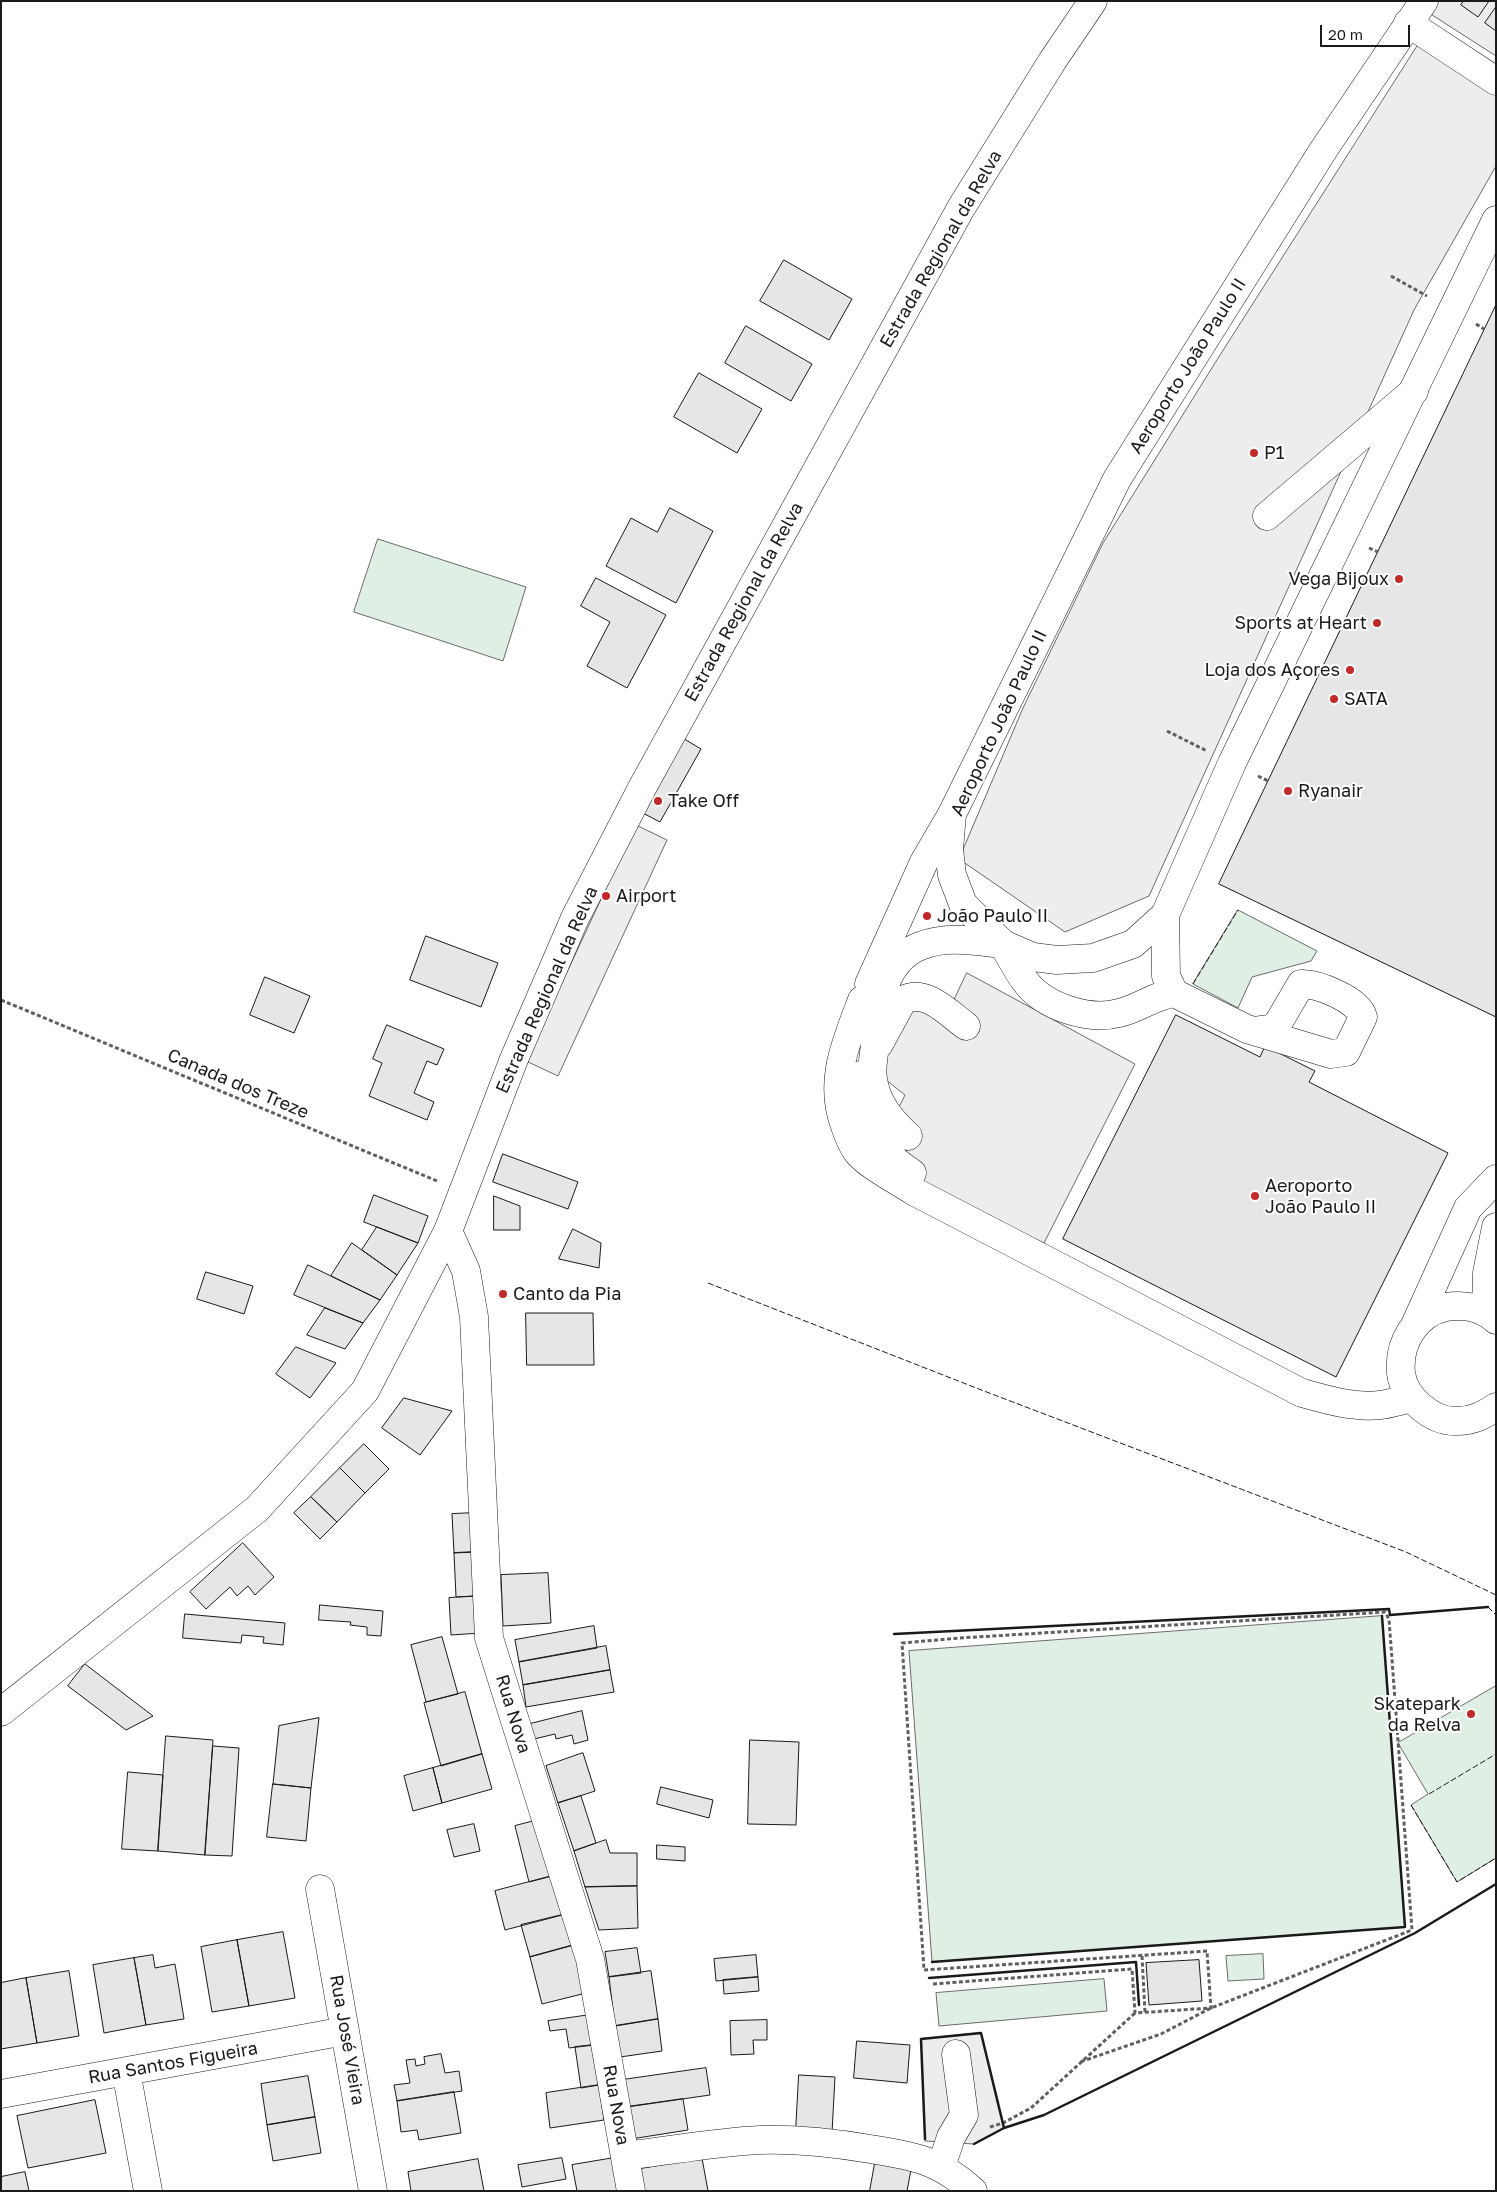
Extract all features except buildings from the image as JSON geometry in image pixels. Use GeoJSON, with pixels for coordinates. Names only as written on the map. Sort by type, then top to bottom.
{"type":"FeatureCollection","features":[{"type":"Feature","properties":{"kind":"main road","name":"Estrada Regional da Relva"},"geometry":{"type":"LineString","coordinates":[[1,1712],[256,1509],[365,1391],[448,1231],[514,1059],[571,927],[642,788],[961,208],[1053,60],[1093,1]]}},
{"type":"Feature","properties":{"kind":"main road","name":"Aeroporto João Paulo II"},"geometry":{"type":"LineString","coordinates":[[1424,1],[1319,157],[1117,479],[952,814],[949,849],[952,876],[963,904],[1003,944],[1033,956],[1057,960],[1093,958],[1133,944],[1165,915],[1232,764],[1496,220]]}},
{"type":"Feature","properties":{"kind":"main road"},"geometry":{"type":"LineString","coordinates":[[1408,23],[1496,81]]}},
{"type":"Feature","properties":{"kind":"main road"},"geometry":{"type":"LineString","coordinates":[[1267,516],[1414,391]]}},
{"type":"Feature","properties":{"kind":"main road"},"geometry":{"type":"LineString","coordinates":[[952,814],[915,880],[862,1000],[844,1047],[837,1075],[838,1098],[843,1121],[858,1154],[915,1192],[1302,1393],[1332,1401],[1361,1405],[1380,1405],[1412,1398]]}},
{"type":"Feature","properties":{"kind":"main road"},"geometry":{"type":"LineString","coordinates":[[1165,915],[1166,976],[1174,993],[1254,1031]]}},
{"type":"Feature","properties":{"kind":"main road"},"geometry":{"type":"LineString","coordinates":[[908,1136],[887,1115],[880,1098],[873,1079],[874,1052],[878,1010],[882,992],[892,970],[904,957],[920,946],[949,938],[1003,944],[1026,982],[1036,992],[1068,1011],[1101,1016],[1120,1013],[1174,993]]}},
{"type":"Feature","properties":{"kind":"main road"},"geometry":{"type":"LineString","coordinates":[[874,1052],[903,1000],[910,997],[929,999],[966,1026]]}},
{"type":"Feature","properties":{"kind":"main road"},"geometry":{"type":"LineString","coordinates":[[862,1000],[861,1087],[864,1114],[873,1136],[895,1162],[954,1197],[1025,1232]]}},
{"type":"Feature","properties":{"kind":"main road"},"geometry":{"type":"LineString","coordinates":[[1496,1179],[1468,1208],[1415,1325],[1402,1348],[1401,1374],[1412,1398],[1431,1415],[1456,1422],[1482,1417],[1496,1407]]}},
{"type":"Feature","properties":{"kind":"main road"},"geometry":{"type":"LineString","coordinates":[[1415,1325],[1436,1309],[1461,1305],[1491,1316],[1487,1273],[1496,1227]]}},
{"type":"Feature","properties":{"kind":"main road","name":"Rua Nova"},"geometry":{"type":"LineString","coordinates":[[448,1231],[468,1277],[474,1318],[489,1638],[590,1959],[631,2191]]}},
{"type":"Feature","properties":{"kind":"main road","name":"Rua José Vieira"},"geometry":{"type":"LineString","coordinates":[[320,1889],[373,2191]]}},
{"type":"Feature","properties":{"kind":"main road","name":"Rua Santos Figueira"},"geometry":{"type":"LineString","coordinates":[[1,2094],[345,2031]]}},
{"type":"Feature","properties":{"kind":"main road"},"geometry":{"type":"LineString","coordinates":[[941,2167],[952,2137],[964,2115],[956,2054]]}},
{"type":"Feature","properties":{"kind":"main road"},"geometry":{"type":"LineString","coordinates":[[126,2071],[148,2191]]}},
{"type":"Feature","properties":{"kind":"main road"},"geometry":{"type":"LineString","coordinates":[[625,2156],[760,2140],[820,2142],[916,2156],[960,2178],[973,2191]]}},
{"type":"Feature","properties":{"kind":"path","name":"Canada dos Treze"},"geometry":{"type":"LineString","coordinates":[[1,1000],[464,1192]]}},
{"type":"Feature","properties":{"kind":"path"},"geometry":{"type":"LineString","coordinates":[[1080,2062],[1161,2034],[1211,2008],[1412,1930],[1389,1619],[1384,1612],[902,1643],[924,1970],[1207,1951],[1211,2008]]}},
{"type":"Feature","properties":{"kind":"path"},"geometry":{"type":"LineString","coordinates":[[1142,1956],[1145,2012]]}},
{"type":"Feature","properties":{"kind":"path"},"geometry":{"type":"LineString","coordinates":[[933,1984],[1132,1969],[1135,2012]]}},
{"type":"Feature","properties":{"kind":"path"},"geometry":{"type":"LineString","coordinates":[[952,2137],[1003,2123],[1031,2108],[1135,2012],[1211,2008]]}},
{"type":"Feature","properties":{"kind":"green space"},"geometry":{"type":"Polygon","coordinates":[[[378,539],[526,587],[503,661],[354,612],[378,539]]]}},
{"type":"Feature","properties":{"kind":"green space"},"geometry":{"type":"Polygon","coordinates":[[[1238,910],[1317,951],[1311,961],[1252,977],[1238,1008],[1193,984],[1238,910]]]}},
{"type":"Feature","properties":{"kind":"green space"},"geometry":{"type":"Polygon","coordinates":[[[1382,1616],[1405,1927],[932,1962],[909,1651],[1382,1616]]]}},
{"type":"Feature","properties":{"kind":"green space"},"geometry":{"type":"Polygon","coordinates":[[[1496,1686],[1496,1858],[1457,1882],[1411,1805],[1428,1794],[1398,1743],[1496,1686]]]}},
{"type":"Feature","properties":{"kind":"green space"},"geometry":{"type":"Polygon","coordinates":[[[1263,1954],[1264,1979],[1228,1981],[1226,1956],[1263,1954]]]}},
{"type":"Feature","properties":{"kind":"green space"},"geometry":{"type":"Polygon","coordinates":[[[1104,1979],[1107,2011],[939,2026],[936,1993],[1104,1979]]]}},
{"type":"Feature","properties":{"kind":"shaded area"},"geometry":{"type":"Polygon","coordinates":[[[1438,1],[1496,1],[1496,56],[1429,13],[1438,1]]]}},
{"type":"Feature","properties":{"kind":"shaded area","name":"P1"},"geometry":{"type":"Polygon","coordinates":[[[1418,45],[1496,91],[1496,166],[1414,310],[1149,896],[1065,932],[959,859],[1023,708],[1103,543],[1215,363],[1418,45]]]}},
{"type":"Feature","properties":{"kind":"shaded area"},"geometry":{"type":"Polygon","coordinates":[[[636,825],[667,840],[558,1076],[526,1061],[636,825]]]}},
{"type":"Feature","properties":{"kind":"shaded area"},"geometry":{"type":"Polygon","coordinates":[[[967,973],[1135,1064],[1044,1243],[935,1191],[876,1152],[905,1095],[876,1072],[915,989],[951,1005],[967,973]]]}},
{"type":"Feature","properties":{"kind":"shaded area"},"geometry":{"type":"Polygon","coordinates":[[[981,2033],[1004,2128],[974,2144],[925,2141],[921,2039],[981,2033]]]}},
{"type":"Feature","properties":{"kind":"fence"},"geometry":{"type":"LineString","coordinates":[[1193,984],[1238,910]]}},
{"type":"Feature","properties":{"kind":"fence"},"geometry":{"type":"LineString","coordinates":[[708,1283],[984,1391],[1406,1552],[1496,1595]]}},
{"type":"Feature","properties":{"kind":"fence"},"geometry":{"type":"LineString","coordinates":[[1488,1607],[1496,1615]]}},
{"type":"Feature","properties":{"kind":"fence"},"geometry":{"type":"LineString","coordinates":[[1429,1794],[1496,1754]]}},
{"type":"Feature","properties":{"kind":"fence"},"geometry":{"type":"LineString","coordinates":[[1411,1805],[1457,1882],[1496,1858]]}},
{"type":"Feature","properties":{"kind":"wall"},"geometry":{"type":"LineString","coordinates":[[894,1634],[1389,1609],[1390,1615],[1488,1607]]}},
{"type":"Feature","properties":{"kind":"wall"},"geometry":{"type":"LineString","coordinates":[[932,1962],[1405,1927],[1382,1616]]}},
{"type":"Feature","properties":{"kind":"wall"},"geometry":{"type":"LineString","coordinates":[[1004,2128],[1044,2115],[1415,1933],[1496,1884]]}},
{"type":"Feature","properties":{"kind":"wall"},"geometry":{"type":"LineString","coordinates":[[929,1978],[1136,1962],[1139,2005]]}},
{"type":"Feature","properties":{"kind":"wall"},"geometry":{"type":"LineString","coordinates":[[925,2139],[921,2039],[981,2033],[1004,2128],[974,2144]]}},
{"type":"Feature","properties":{"kind":"place","name":"P1"},"geometry":{"type":"Point","coordinates":[1254,453]}},
{"type":"Feature","properties":{"kind":"place","name":"Vega Bijoux"},"geometry":{"type":"Point","coordinates":[1399,579]}},
{"type":"Feature","properties":{"kind":"place","name":"Sports at Heart"},"geometry":{"type":"Point","coordinates":[1377,623]}},
{"type":"Feature","properties":{"kind":"place","name":"Loja dos Açores"},"geometry":{"type":"Point","coordinates":[1350,670]}},
{"type":"Feature","properties":{"kind":"place","name":"SATA"},"geometry":{"type":"Point","coordinates":[1334,699]}},
{"type":"Feature","properties":{"kind":"place","name":"Ryanair"},"geometry":{"type":"Point","coordinates":[1288,791]}},
{"type":"Feature","properties":{"kind":"place","name":"Take Off"},"geometry":{"type":"Point","coordinates":[658,801]}},
{"type":"Feature","properties":{"kind":"place","name":"Airport"},"geometry":{"type":"Point","coordinates":[606,896]}},
{"type":"Feature","properties":{"kind":"place","name":"João Paulo II"},"geometry":{"type":"Point","coordinates":[927,916]}},
{"type":"Feature","properties":{"kind":"place","name":"Aeroporto João Paulo II"},"geometry":{"type":"Point","coordinates":[1255,1196]}},
{"type":"Feature","properties":{"kind":"place","name":"Canto da Pia"},"geometry":{"type":"Point","coordinates":[503,1294]}},
{"type":"Feature","properties":{"kind":"place","name":"Skatepark da Relva"},"geometry":{"type":"Point","coordinates":[1471,1714]}}]}
